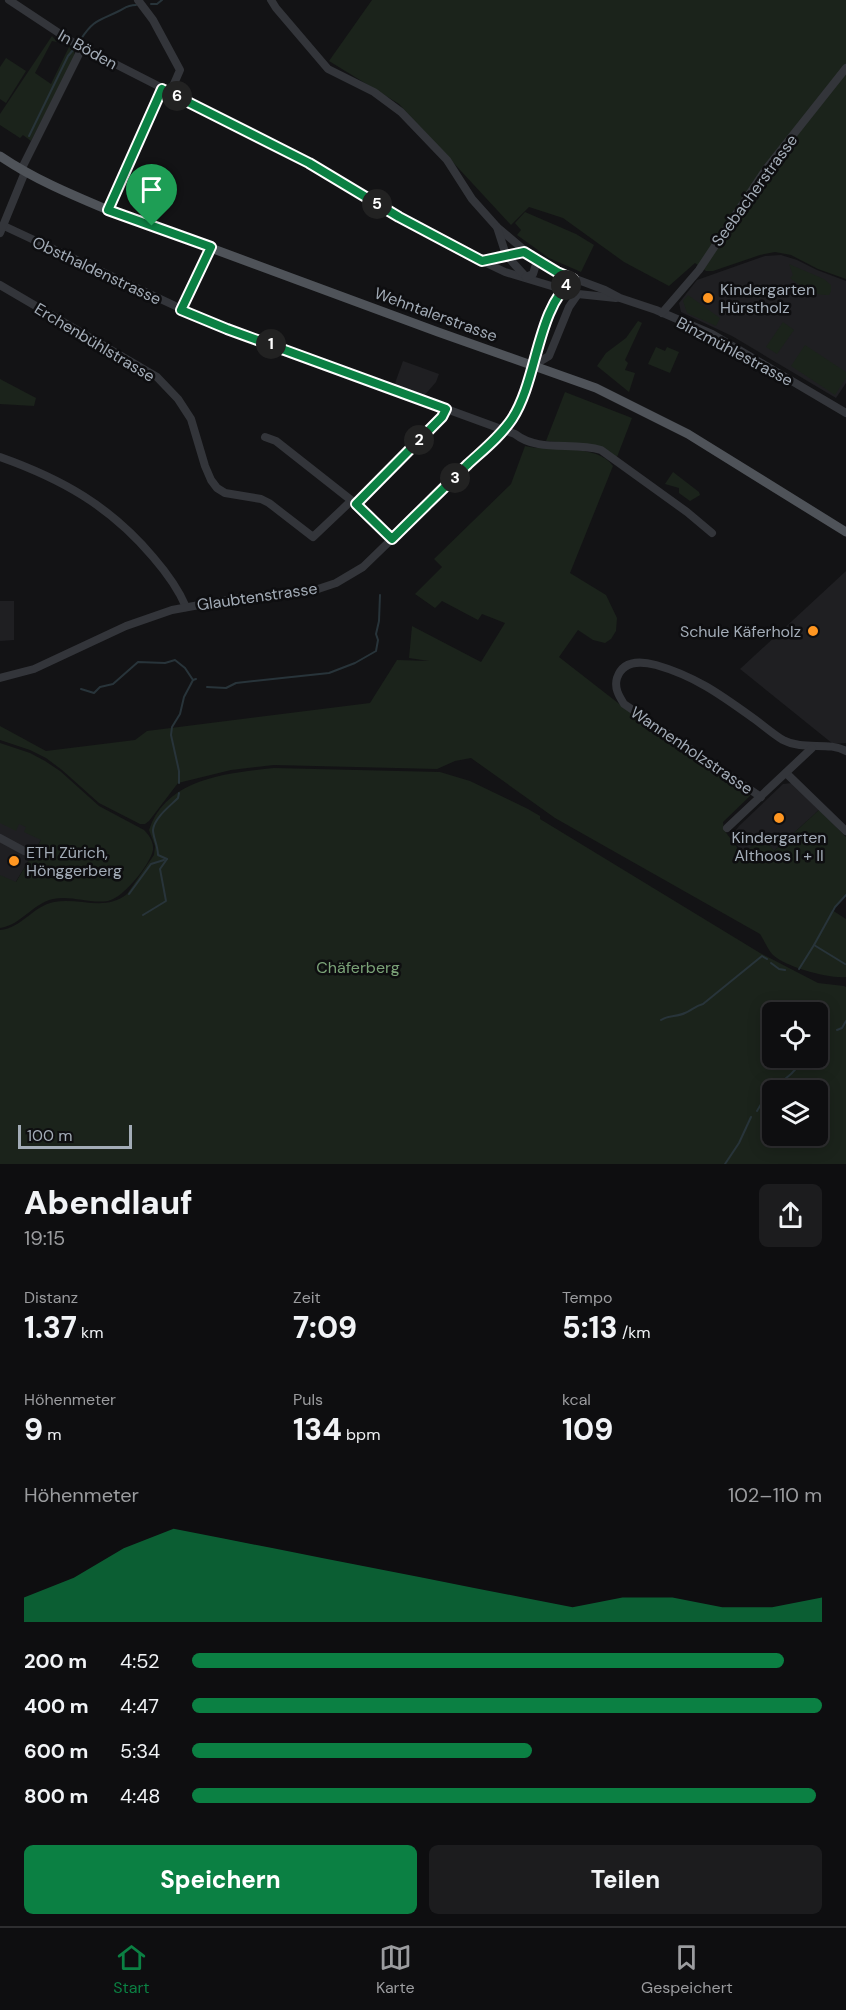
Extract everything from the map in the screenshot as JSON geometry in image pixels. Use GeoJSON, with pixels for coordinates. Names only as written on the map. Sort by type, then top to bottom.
{"type":"FeatureCollection","features":[{"type":"Feature","properties":{"kind":"main road","name":"Wehntalerstrasse"},"geometry":{"type":"LineString","coordinates":[[0,156],[58,189],[108,210],[596,388],[678,429],[846,532]]}},
{"type":"Feature","properties":{"kind":"street","name":"In Böden"},"geometry":{"type":"LineString","coordinates":[[9,0],[82,48],[309,163],[399,217],[482,261]]}},
{"type":"Feature","properties":{"kind":"street"},"geometry":{"type":"LineString","coordinates":[[138,0],[165,39],[180,70],[170,93]]}},
{"type":"Feature","properties":{"kind":"street","name":"Binzmühlestrasse"},"geometry":{"type":"LineString","coordinates":[[271,0],[322,64],[384,98],[400,112],[447,160],[472,199],[524,252],[573,279],[712,334],[846,413]]}},
{"type":"Feature","properties":{"kind":"street"},"geometry":{"type":"LineString","coordinates":[[2,230],[23,171],[82,48]]}},
{"type":"Feature","properties":{"kind":"street","name":"Seebacherstrasse"},"geometry":{"type":"LineString","coordinates":[[662,313],[699,270],[766,169],[846,68]]}},
{"type":"Feature","properties":{"kind":"street"},"geometry":{"type":"LineString","coordinates":[[108,210],[162,89]]}},
{"type":"Feature","properties":{"kind":"street"},"geometry":{"type":"LineString","coordinates":[[497,227],[506,255],[526,277],[533,274],[537,261]]}},
{"type":"Feature","properties":{"kind":"street","name":"Obsthaldenstrasse"},"geometry":{"type":"LineString","coordinates":[[2,230],[208,321],[503,430],[533,444],[587,447],[604,452],[687,512],[712,533]]}},
{"type":"Feature","properties":{"kind":"street"},"geometry":{"type":"LineString","coordinates":[[181,310],[211,247]]}},
{"type":"Feature","properties":{"kind":"street"},"geometry":{"type":"LineString","coordinates":[[482,261],[524,252]]}},
{"type":"Feature","properties":{"kind":"street","name":"Binzmühlestrasse"},"geometry":{"type":"LineString","coordinates":[[482,261],[506,272],[578,294],[620,298]]}},
{"type":"Feature","properties":{"kind":"street"},"geometry":{"type":"LineString","coordinates":[[573,279],[578,294],[569,307],[549,356],[534,365],[536,353],[562,289],[573,279]]}},
{"type":"Feature","properties":{"kind":"street","name":"Erchenbühlstrasse"},"geometry":{"type":"LineString","coordinates":[[0,285],[141,368],[164,384],[178,399],[191,419],[211,480],[216,488],[225,493],[261,499],[270,503],[313,537],[353,502]]}},
{"type":"Feature","properties":{"kind":"street","name":"Glaubtenstrasse"},"geometry":{"type":"LineString","coordinates":[[0,678],[34,669],[138,621],[186,607],[232,598],[297,592],[330,586],[345,579],[363,567],[503,430],[519,406],[534,365]]}},
{"type":"Feature","properties":{"kind":"street"},"geometry":{"type":"LineString","coordinates":[[353,502],[442,417],[446,409]]}},
{"type":"Feature","properties":{"kind":"street"},"geometry":{"type":"LineString","coordinates":[[265,437],[276,441],[353,502],[392,539]]}},
{"type":"Feature","properties":{"kind":"street"},"geometry":{"type":"LineString","coordinates":[[0,457],[73,488],[110,514],[138,540],[160,566],[186,607]]}},
{"type":"Feature","properties":{"kind":"street","name":"Wannenholzstrasse"},"geometry":{"type":"LineString","coordinates":[[761,797],[624,704],[616,684],[623,669],[634,662],[644,662],[691,676],[720,694],[784,741],[812,748],[831,746],[846,751]]}},
{"type":"Feature","properties":{"kind":"street"},"geometry":{"type":"LineString","coordinates":[[727,828],[812,748]]}},
{"type":"Feature","properties":{"kind":"street"},"geometry":{"type":"LineString","coordinates":[[786,774],[846,831]]}},
{"type":"Feature","properties":{"kind":"street"},"geometry":{"type":"LineString","coordinates":[[0,838],[24,851]]}},
{"type":"Feature","properties":{"kind":"shaded area"},"geometry":{"type":"Polygon","coordinates":[[[781,255],[846,281],[846,383],[836,398],[732,336],[681,312],[679,303],[697,280],[765,256],[781,255]]]}},
{"type":"Feature","properties":{"kind":"shaded area"},"geometry":{"type":"Polygon","coordinates":[[[403,361],[439,374],[436,382],[423,397],[394,386],[403,361]]]}},
{"type":"Feature","properties":{"kind":"shaded area","name":"Schule Käferholz"},"geometry":{"type":"Polygon","coordinates":[[[846,571],[846,743],[833,744],[740,669],[846,571]]]}},
{"type":"Feature","properties":{"kind":"shaded area"},"geometry":{"type":"Polygon","coordinates":[[[0,601],[14,601],[14,640],[0,641],[0,601]]]}},
{"type":"Feature","properties":{"kind":"shaded area","name":"Kindergarten Althoos I + II"},"geometry":{"type":"Polygon","coordinates":[[[792,783],[819,810],[774,851],[743,853],[731,837],[739,826],[783,784],[792,783]]]}},
{"type":"Feature","properties":{"kind":"shaded area","name":"ETH Zürich, Hönggerberg"},"geometry":{"type":"Polygon","coordinates":[[[0,794],[53,820],[0,908],[0,794]]]}},
{"type":"Feature","properties":{"kind":"green space"},"geometry":{"type":"Polygon","coordinates":[[[372,0],[846,0],[846,279],[818,269],[791,255],[775,252],[713,271],[706,271],[695,263],[669,286],[624,262],[563,218],[529,207],[511,225],[399,104],[329,61],[372,0]]]}},
{"type":"Feature","properties":{"kind":"green space"},"geometry":{"type":"Polygon","coordinates":[[[52,36],[57,42],[52,41],[35,73],[51,84],[69,47],[74,51],[75,56],[31,141],[23,135],[20,138],[0,125],[0,114],[52,36]]]}},
{"type":"Feature","properties":{"kind":"green space"},"geometry":{"type":"Polygon","coordinates":[[[6,58],[26,71],[6,103],[0,99],[0,67],[6,58]]]}},
{"type":"Feature","properties":{"kind":"green space"},"geometry":{"type":"Polygon","coordinates":[[[525,212],[576,234],[594,245],[581,272],[549,258],[517,235],[521,230],[515,223],[525,212]]]}},
{"type":"Feature","properties":{"kind":"green space"},"geometry":{"type":"Polygon","coordinates":[[[789,264],[824,279],[831,285],[829,295],[803,288],[790,278],[793,275],[789,264]]]}},
{"type":"Feature","properties":{"kind":"green space"},"geometry":{"type":"Polygon","coordinates":[[[688,295],[720,318],[716,326],[687,313],[683,301],[688,295]]]}},
{"type":"Feature","properties":{"kind":"green space"},"geometry":{"type":"Polygon","coordinates":[[[638,321],[642,323],[625,360],[628,363],[625,370],[635,373],[629,392],[597,366],[606,353],[626,338],[638,321]]]}},
{"type":"Feature","properties":{"kind":"green space"},"geometry":{"type":"Polygon","coordinates":[[[783,322],[794,330],[777,354],[766,347],[783,322]]]}},
{"type":"Feature","properties":{"kind":"green space"},"geometry":{"type":"Polygon","coordinates":[[[805,345],[846,372],[846,378],[835,395],[791,366],[805,345]]]}},
{"type":"Feature","properties":{"kind":"green space"},"geometry":{"type":"Polygon","coordinates":[[[656,347],[665,351],[667,347],[679,352],[670,373],[648,364],[656,347]]]}},
{"type":"Feature","properties":{"kind":"green space"},"geometry":{"type":"Polygon","coordinates":[[[0,379],[36,398],[34,406],[0,404],[0,379]]]}},
{"type":"Feature","properties":{"kind":"green space"},"geometry":{"type":"Polygon","coordinates":[[[565,392],[632,418],[617,457],[593,445],[546,441],[565,392]]]}},
{"type":"Feature","properties":{"kind":"green space"},"geometry":{"type":"Polygon","coordinates":[[[525,446],[585,451],[606,459],[613,466],[570,573],[606,595],[617,618],[616,631],[605,643],[593,640],[578,630],[559,657],[627,710],[750,793],[750,796],[723,822],[724,830],[742,854],[764,837],[774,851],[819,810],[846,837],[846,894],[832,910],[846,919],[846,977],[808,971],[779,959],[771,953],[760,934],[555,818],[471,758],[455,761],[437,769],[274,765],[231,770],[178,783],[149,821],[140,824],[99,803],[46,758],[0,740],[0,726],[46,751],[135,740],[147,731],[370,703],[397,660],[429,661],[409,658],[412,626],[481,662],[505,623],[482,614],[478,620],[442,601],[435,608],[415,594],[442,567],[434,559],[511,484],[525,446]]]}},
{"type":"Feature","properties":{"kind":"green space"},"geometry":{"type":"Polygon","coordinates":[[[673,472],[700,495],[690,501],[679,493],[679,488],[665,484],[673,472]]]}},
{"type":"Feature","properties":{"kind":"green space"},"geometry":{"type":"Polygon","coordinates":[[[0,743],[30,753],[45,761],[60,771],[99,806],[148,834],[153,844],[151,856],[135,880],[121,894],[114,899],[101,902],[67,898],[53,899],[39,905],[14,923],[0,928],[0,875],[16,882],[41,840],[24,832],[26,827],[19,824],[16,831],[0,823],[0,743]]]}},
{"type":"Feature","properties":{"kind":"green space","name":"Chäferberg"},"geometry":{"type":"Polygon","coordinates":[[[274,768],[440,772],[470,781],[540,816],[540,819],[760,953],[818,983],[846,987],[846,1164],[0,1164],[0,930],[15,925],[40,908],[54,902],[101,903],[119,899],[127,894],[154,855],[155,846],[149,830],[157,813],[169,799],[201,781],[237,772],[274,768]]]}},
{"type":"Feature","properties":{"kind":"waterway"},"geometry":{"type":"LineString","coordinates":[[151,4],[157,4],[162,0]]}},
{"type":"Feature","properties":{"kind":"waterway"},"geometry":{"type":"LineString","coordinates":[[81,39],[97,21],[126,7],[136,5]]}},
{"type":"Feature","properties":{"kind":"waterway"},"geometry":{"type":"LineString","coordinates":[[29,136],[73,50]]}},
{"type":"Feature","properties":{"kind":"waterway"},"geometry":{"type":"LineString","coordinates":[[207,687],[226,688],[236,683],[329,673],[355,663],[376,651],[380,595]]}},
{"type":"Feature","properties":{"kind":"waterway"},"geometry":{"type":"LineString","coordinates":[[81,689],[94,693],[100,687],[113,684],[138,662],[165,663],[175,660],[185,668],[193,680]]}},
{"type":"Feature","properties":{"kind":"waterway"},"geometry":{"type":"LineString","coordinates":[[179,783],[179,771],[171,735],[172,727],[180,714],[184,697],[193,680],[196,679]]}},
{"type":"Feature","properties":{"kind":"waterway"},"geometry":{"type":"LineString","coordinates":[[167,859],[158,855],[153,830],[159,817],[178,798],[179,793]]}},
{"type":"Feature","properties":{"kind":"waterway"},"geometry":{"type":"LineString","coordinates":[[143,915],[166,901],[160,869],[167,859]]}},
{"type":"Feature","properties":{"kind":"waterway"},"geometry":{"type":"LineString","coordinates":[[129,894],[151,864],[164,860]]}},
{"type":"Feature","properties":{"kind":"waterway"},"geometry":{"type":"LineString","coordinates":[[845,964],[814,945],[835,907],[846,895]]}},
{"type":"Feature","properties":{"kind":"waterway"},"geometry":{"type":"LineString","coordinates":[[799,969],[814,945]]}},
{"type":"Feature","properties":{"kind":"waterway"},"geometry":{"type":"LineString","coordinates":[[661,1020],[682,1014],[703,1004],[762,956],[767,959]]}},
{"type":"Feature","properties":{"kind":"waterway"},"geometry":{"type":"LineString","coordinates":[[771,963],[785,970]]}},
{"type":"Feature","properties":{"kind":"waterway"},"geometry":{"type":"LineString","coordinates":[[837,1030],[842,1028],[846,1021]]}},
{"type":"Feature","properties":{"kind":"waterway"},"geometry":{"type":"LineString","coordinates":[[757,1111],[767,1094],[797,1068]]}},
{"type":"Feature","properties":{"kind":"waterway"},"geometry":{"type":"LineString","coordinates":[[725,1164],[739,1143],[751,1117]]}},
{"type":"Feature","properties":{"kind":"place","name":"Kindergarten Hürstholz"},"geometry":{"type":"Point","coordinates":[708,298]}},
{"type":"Feature","properties":{"kind":"place","name":"Schule Käferholz"},"geometry":{"type":"Point","coordinates":[813,631]}},
{"type":"Feature","properties":{"kind":"place","name":"Kindergarten Althoos I + II"},"geometry":{"type":"Point","coordinates":[779,818]}},
{"type":"Feature","properties":{"kind":"place","name":"ETH Zürich, Hönggerberg"},"geometry":{"type":"Point","coordinates":[14,861]}},
{"type":"Feature","properties":{"kind":"route"},"geometry":{"type":"LineString","coordinates":[[162,89],[309,163],[399,217],[482,261],[524,252],[573,279],[562,289],[555,303],[519,406],[512,419],[495,439],[392,539],[356,504],[442,417],[446,409],[181,310],[211,247],[152,226],[108,210],[162,89]]}}]}
